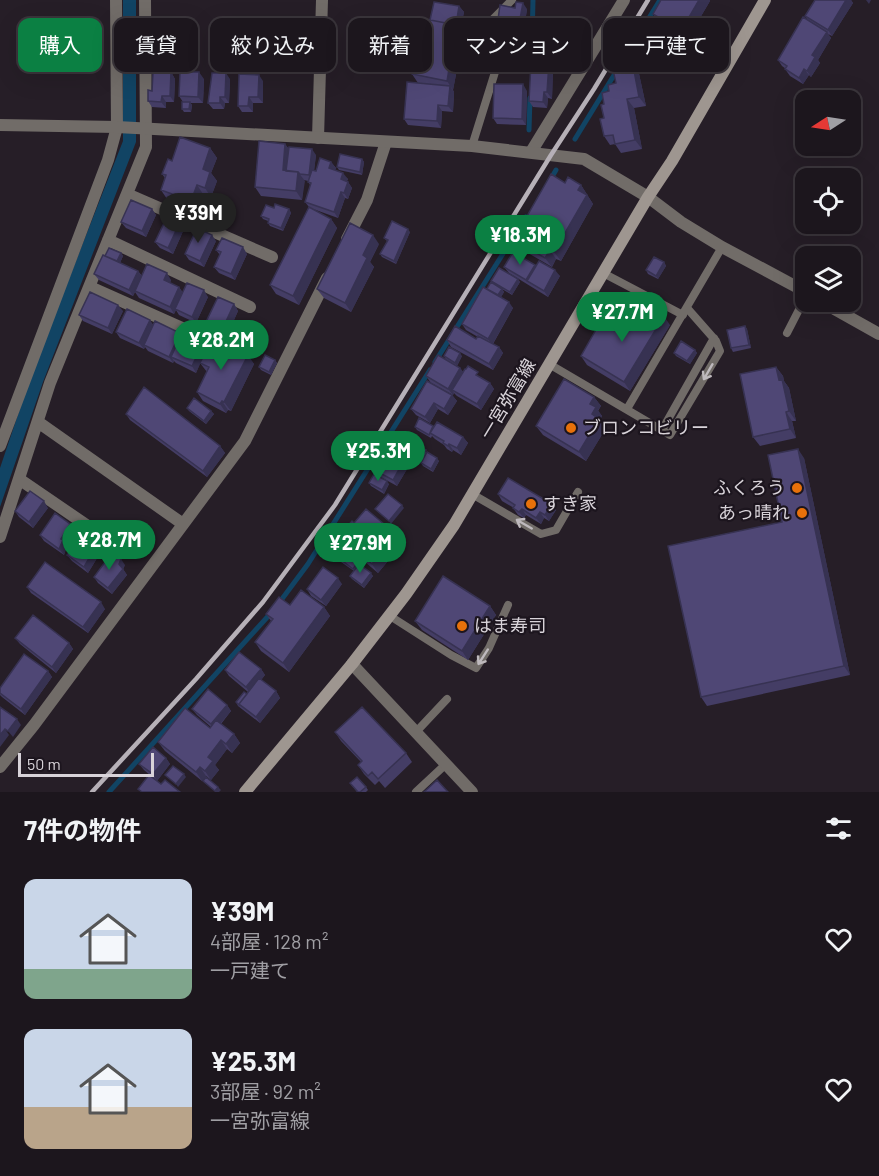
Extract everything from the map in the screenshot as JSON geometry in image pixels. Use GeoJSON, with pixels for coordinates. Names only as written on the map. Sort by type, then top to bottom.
{"type":"FeatureCollection","features":[{"type":"Feature","properties":{"kind":"main road","name":"一宮弥富線"},"geometry":{"type":"LineString","coordinates":[[245,792],[390,616],[454,525],[648,197],[672,161],[765,0]]}},
{"type":"Feature","properties":{"kind":"street"},"geometry":{"type":"LineString","coordinates":[[0,446],[119,128],[116,0]]}},
{"type":"Feature","properties":{"kind":"street"},"geometry":{"type":"LineString","coordinates":[[0,537],[50,383],[146,147],[143,129],[145,0]]}},
{"type":"Feature","properties":{"kind":"street"},"geometry":{"type":"LineString","coordinates":[[318,138],[322,0]]}},
{"type":"Feature","properties":{"kind":"street"},"geometry":{"type":"LineString","coordinates":[[531,152],[624,0]]}},
{"type":"Feature","properties":{"kind":"street"},"geometry":{"type":"LineString","coordinates":[[0,124],[472,146],[584,159],[648,197],[681,222],[795,288]]}},
{"type":"Feature","properties":{"kind":"street"},"geometry":{"type":"LineString","coordinates":[[0,766],[34,725],[245,441],[367,200],[386,142]]}},
{"type":"Feature","properties":{"kind":"street"},"geometry":{"type":"LineString","coordinates":[[127,194],[272,257]]}},
{"type":"Feature","properties":{"kind":"street"},"geometry":{"type":"LineString","coordinates":[[108,240],[250,307]]}},
{"type":"Feature","properties":{"kind":"street"},"geometry":{"type":"LineString","coordinates":[[90,287],[209,340]]}},
{"type":"Feature","properties":{"kind":"street"},"geometry":{"type":"LineString","coordinates":[[840,312],[879,334]]}},
{"type":"Feature","properties":{"kind":"street"},"geometry":{"type":"LineString","coordinates":[[38,422],[183,524]]}},
{"type":"Feature","properties":{"kind":"street"},"geometry":{"type":"LineString","coordinates":[[19,479],[120,548]]}},
{"type":"Feature","properties":{"kind":"street"},"geometry":{"type":"LineString","coordinates":[[352,664],[472,792]]}},
{"type":"Feature","properties":{"kind":"lane"},"geometry":{"type":"LineString","coordinates":[[494,18],[512,0]]}},
{"type":"Feature","properties":{"kind":"lane"},"geometry":{"type":"LineString","coordinates":[[472,146],[494,72]]}},
{"type":"Feature","properties":{"kind":"lane"},"geometry":{"type":"LineString","coordinates":[[627,409],[722,247]]}},
{"type":"Feature","properties":{"kind":"lane"},"geometry":{"type":"LineString","coordinates":[[549,364],[658,429],[670,435],[675,429],[720,351],[714,338],[685,312],[603,273]]}},
{"type":"Feature","properties":{"kind":"lane"},"geometry":{"type":"LineString","coordinates":[[787,333],[797,312]]}},
{"type":"Feature","properties":{"kind":"lane"},"geometry":{"type":"LineString","coordinates":[[472,494],[541,534],[556,530],[578,492]]}},
{"type":"Feature","properties":{"kind":"lane"},"geometry":{"type":"LineString","coordinates":[[390,616],[451,655],[476,668],[489,648],[508,605]]}},
{"type":"Feature","properties":{"kind":"lane"},"geometry":{"type":"LineString","coordinates":[[416,732],[447,699]]}},
{"type":"Feature","properties":{"kind":"lane"},"geometry":{"type":"LineString","coordinates":[[416,792],[446,764]]}},
{"type":"Feature","properties":{"kind":"water"},"geometry":{"type":"Polygon","coordinates":[[[123,0],[136,0],[136,18],[123,18],[123,0]]]}},
{"type":"Feature","properties":{"kind":"water"},"geometry":{"type":"Polygon","coordinates":[[[123,72],[136,72],[136,142],[43,382],[0,507],[0,468],[32,373],[123,141],[123,72]]]}},
{"type":"Feature","properties":{"kind":"building"},"geometry":{"type":"Polygon","coordinates":[[[661,0],[699,0],[689,18],[660,18],[653,14],[661,0]]]}},
{"type":"Feature","properties":{"kind":"building"},"geometry":{"type":"Polygon","coordinates":[[[815,0],[846,0],[828,30],[805,16],[815,0]]]}},
{"type":"Feature","properties":{"kind":"building"},"geometry":{"type":"Polygon","coordinates":[[[434,2],[459,6],[457,18],[444,18],[444,23],[430,18],[434,2]]]}},
{"type":"Feature","properties":{"kind":"building"},"geometry":{"type":"Polygon","coordinates":[[[516,2],[523,3],[520,18],[498,18],[500,5],[515,8],[516,2]]]}},
{"type":"Feature","properties":{"kind":"building"},"geometry":{"type":"Polygon","coordinates":[[[803,17],[827,32],[812,55],[815,57],[807,71],[804,69],[799,78],[785,69],[787,66],[778,60],[803,17]]]}},
{"type":"Feature","properties":{"kind":"building"},"geometry":{"type":"Polygon","coordinates":[[[432,20],[444,23],[444,72],[448,72],[447,81],[412,74],[412,72],[432,72],[432,20]]]}},
{"type":"Feature","properties":{"kind":"building"},"geometry":{"type":"Polygon","coordinates":[[[153,72],[171,72],[170,96],[162,96],[161,102],[148,101],[148,90],[152,91],[153,72]]]}},
{"type":"Feature","properties":{"kind":"building"},"geometry":{"type":"Polygon","coordinates":[[[180,72],[199,72],[198,97],[179,96],[180,72]]]}},
{"type":"Feature","properties":{"kind":"building"},"geometry":{"type":"Polygon","coordinates":[[[530,72],[548,72],[547,92],[544,92],[543,102],[529,101],[530,72]]]}},
{"type":"Feature","properties":{"kind":"building"},"geometry":{"type":"Polygon","coordinates":[[[613,72],[634,72],[639,97],[627,99],[635,140],[615,144],[613,135],[604,136],[600,119],[604,118],[601,105],[604,104],[602,93],[609,91],[608,85],[616,83],[613,72]]]}},
{"type":"Feature","properties":{"kind":"building"},"geometry":{"type":"Polygon","coordinates":[[[212,73],[226,73],[225,97],[220,97],[220,103],[208,103],[212,73]]]}},
{"type":"Feature","properties":{"kind":"building"},"geometry":{"type":"Polygon","coordinates":[[[239,74],[259,75],[258,97],[249,97],[248,106],[238,106],[239,74]]]}},
{"type":"Feature","properties":{"kind":"building"},"geometry":{"type":"Polygon","coordinates":[[[407,82],[450,86],[448,106],[438,105],[437,121],[404,119],[407,82]]]}},
{"type":"Feature","properties":{"kind":"building"},"geometry":{"type":"Polygon","coordinates":[[[494,84],[523,84],[522,119],[493,118],[494,84]]]}},
{"type":"Feature","properties":{"kind":"building"},"geometry":{"type":"Polygon","coordinates":[[[182,102],[190,102],[189,109],[182,109],[182,102]]]}},
{"type":"Feature","properties":{"kind":"building"},"geometry":{"type":"Polygon","coordinates":[[[180,137],[210,148],[203,169],[210,172],[205,188],[197,185],[191,201],[161,190],[166,175],[162,174],[168,159],[172,161],[180,137]]]}},
{"type":"Feature","properties":{"kind":"building"},"geometry":{"type":"Polygon","coordinates":[[[259,141],[285,144],[283,170],[298,172],[296,191],[255,187],[259,141]]]}},
{"type":"Feature","properties":{"kind":"building"},"geometry":{"type":"Polygon","coordinates":[[[289,147],[312,149],[309,175],[286,171],[289,147]]]}},
{"type":"Feature","properties":{"kind":"building"},"geometry":{"type":"Polygon","coordinates":[[[340,154],[362,159],[360,172],[337,167],[340,154]]]}},
{"type":"Feature","properties":{"kind":"building"},"geometry":{"type":"Polygon","coordinates":[[[320,158],[331,162],[329,168],[343,173],[341,179],[348,182],[344,193],[341,192],[334,212],[305,202],[311,183],[308,182],[312,170],[316,171],[320,158]]]}},
{"type":"Feature","properties":{"kind":"building"},"geometry":{"type":"Polygon","coordinates":[[[551,174],[565,183],[568,177],[581,185],[578,190],[587,195],[554,252],[550,250],[545,258],[521,244],[526,236],[518,232],[551,174]]]}},
{"type":"Feature","properties":{"kind":"building"},"geometry":{"type":"Polygon","coordinates":[[[131,200],[152,209],[142,231],[121,222],[131,200]]]}},
{"type":"Feature","properties":{"kind":"building"},"geometry":{"type":"Polygon","coordinates":[[[275,204],[289,209],[281,228],[268,223],[269,219],[261,216],[266,205],[274,208],[275,204]]]}},
{"type":"Feature","properties":{"kind":"building"},"geometry":{"type":"Polygon","coordinates":[[[309,207],[331,219],[293,296],[270,285],[309,207]]]}},
{"type":"Feature","properties":{"kind":"building"},"geometry":{"type":"Polygon","coordinates":[[[167,217],[180,222],[168,248],[155,242],[167,217]]]}},
{"type":"Feature","properties":{"kind":"building"},"geometry":{"type":"Polygon","coordinates":[[[392,221],[408,229],[394,261],[380,254],[388,240],[384,238],[392,221]]]}},
{"type":"Feature","properties":{"kind":"building"},"geometry":{"type":"Polygon","coordinates":[[[350,223],[373,235],[363,255],[367,258],[345,303],[317,289],[350,223]]]}},
{"type":"Feature","properties":{"kind":"building"},"geometry":{"type":"Polygon","coordinates":[[[197,228],[212,235],[200,261],[185,254],[197,228]]]}},
{"type":"Feature","properties":{"kind":"building"},"geometry":{"type":"Polygon","coordinates":[[[222,238],[243,247],[231,274],[214,267],[221,252],[216,250],[222,238]]]}},
{"type":"Feature","properties":{"kind":"building"},"geometry":{"type":"Polygon","coordinates":[[[109,248],[121,253],[117,261],[105,256],[109,248]]]}},
{"type":"Feature","properties":{"kind":"building"},"geometry":{"type":"Polygon","coordinates":[[[513,252],[535,265],[526,280],[504,267],[513,252]]]}},
{"type":"Feature","properties":{"kind":"building"},"geometry":{"type":"Polygon","coordinates":[[[103,255],[138,271],[129,290],[94,274],[103,255]]]}},
{"type":"Feature","properties":{"kind":"building"},"geometry":{"type":"Polygon","coordinates":[[[654,257],[664,262],[656,276],[646,270],[654,257]]]}},
{"type":"Feature","properties":{"kind":"building"},"geometry":{"type":"Polygon","coordinates":[[[539,261],[555,270],[544,291],[527,281],[539,261]]]}},
{"type":"Feature","properties":{"kind":"building"},"geometry":{"type":"Polygon","coordinates":[[[147,264],[167,273],[164,280],[179,287],[170,307],[135,291],[147,264]]]}},
{"type":"Feature","properties":{"kind":"building"},"geometry":{"type":"Polygon","coordinates":[[[499,268],[518,279],[510,292],[491,281],[499,268]]]}},
{"type":"Feature","properties":{"kind":"building"},"geometry":{"type":"Polygon","coordinates":[[[491,282],[502,289],[498,295],[487,289],[491,282]]]}},
{"type":"Feature","properties":{"kind":"building"},"geometry":{"type":"Polygon","coordinates":[[[187,283],[204,290],[192,317],[175,309],[187,283]]]}},
{"type":"Feature","properties":{"kind":"building"},"geometry":{"type":"Polygon","coordinates":[[[483,287],[509,302],[488,339],[462,324],[483,287]]]}},
{"type":"Feature","properties":{"kind":"building"},"geometry":{"type":"Polygon","coordinates":[[[90,292],[118,305],[108,328],[79,315],[90,292]]]}},
{"type":"Feature","properties":{"kind":"building"},"geometry":{"type":"Polygon","coordinates":[[[218,297],[234,304],[221,332],[205,324],[218,297]]]}},
{"type":"Feature","properties":{"kind":"building"},"geometry":{"type":"Polygon","coordinates":[[[645,304],[664,316],[624,382],[581,356],[605,314],[630,329],[645,304]]]}},
{"type":"Feature","properties":{"kind":"building"},"geometry":{"type":"Polygon","coordinates":[[[127,309],[150,320],[139,343],[116,332],[127,309]]]}},
{"type":"Feature","properties":{"kind":"building"},"geometry":{"type":"Polygon","coordinates":[[[155,321],[180,333],[169,357],[144,345],[155,321]]]}},
{"type":"Feature","properties":{"kind":"building"},"geometry":{"type":"Polygon","coordinates":[[[455,326],[476,339],[478,336],[499,347],[489,364],[447,340],[455,326]]]}},
{"type":"Feature","properties":{"kind":"building"},"geometry":{"type":"Polygon","coordinates":[[[745,326],[749,345],[731,348],[727,330],[745,326]]]}},
{"type":"Feature","properties":{"kind":"building"},"geometry":{"type":"Polygon","coordinates":[[[182,333],[203,343],[192,366],[171,357],[182,333]]]}},
{"type":"Feature","properties":{"kind":"building"},"geometry":{"type":"Polygon","coordinates":[[[212,339],[248,355],[224,402],[220,404],[197,392],[209,367],[200,363],[212,339]]]}},
{"type":"Feature","properties":{"kind":"building"},"geometry":{"type":"Polygon","coordinates":[[[681,341],[695,350],[687,361],[674,353],[681,341]]]}},
{"type":"Feature","properties":{"kind":"building"},"geometry":{"type":"Polygon","coordinates":[[[233,343],[246,349],[244,353],[230,347],[233,343]]]}},
{"type":"Feature","properties":{"kind":"building"},"geometry":{"type":"Polygon","coordinates":[[[449,347],[460,353],[455,363],[444,356],[449,347]]]}},
{"type":"Feature","properties":{"kind":"building"},"geometry":{"type":"Polygon","coordinates":[[[265,355],[275,360],[269,372],[259,367],[265,355]]]}},
{"type":"Feature","properties":{"kind":"building"},"geometry":{"type":"Polygon","coordinates":[[[438,355],[460,368],[448,389],[426,376],[438,355]]]}},
{"type":"Feature","properties":{"kind":"building"},"geometry":{"type":"Polygon","coordinates":[[[468,366],[478,372],[476,375],[490,383],[477,404],[452,390],[468,366]]]}},
{"type":"Feature","properties":{"kind":"building"},"geometry":{"type":"Polygon","coordinates":[[[776,367],[779,380],[782,379],[789,411],[786,412],[790,429],[753,437],[740,374],[776,367]]]}},
{"type":"Feature","properties":{"kind":"building"},"geometry":{"type":"Polygon","coordinates":[[[564,379],[594,397],[590,404],[596,407],[592,414],[599,419],[579,452],[536,426],[564,379]]]}},
{"type":"Feature","properties":{"kind":"building"},"geometry":{"type":"Polygon","coordinates":[[[427,381],[452,395],[444,409],[434,403],[425,417],[411,409],[427,381]]]}},
{"type":"Feature","properties":{"kind":"building"},"geometry":{"type":"Polygon","coordinates":[[[144,387],[220,446],[203,471],[126,414],[144,387]]]}},
{"type":"Feature","properties":{"kind":"building"},"geometry":{"type":"Polygon","coordinates":[[[194,398],[211,411],[204,421],[187,408],[194,398]]]}},
{"type":"Feature","properties":{"kind":"building"},"geometry":{"type":"Polygon","coordinates":[[[419,418],[433,426],[429,435],[415,427],[419,418]]]}},
{"type":"Feature","properties":{"kind":"building"},"geometry":{"type":"Polygon","coordinates":[[[437,422],[463,437],[457,448],[449,444],[448,446],[430,433],[437,422]]]}},
{"type":"Feature","properties":{"kind":"building"},"geometry":{"type":"Polygon","coordinates":[[[397,432],[405,437],[399,447],[391,443],[397,432]]]}},
{"type":"Feature","properties":{"kind":"building"},"geometry":{"type":"Polygon","coordinates":[[[406,439],[426,450],[421,458],[402,447],[406,439]]]}},
{"type":"Feature","properties":{"kind":"building"},"geometry":{"type":"Polygon","coordinates":[[[388,441],[408,453],[393,480],[372,469],[388,441]]]}},
{"type":"Feature","properties":{"kind":"building"},"geometry":{"type":"Polygon","coordinates":[[[798,449],[844,666],[701,697],[668,546],[782,522],[768,455],[798,449]]]}},
{"type":"Feature","properties":{"kind":"building"},"geometry":{"type":"Polygon","coordinates":[[[427,452],[437,458],[431,469],[421,463],[427,452]]]}},
{"type":"Feature","properties":{"kind":"building"},"geometry":{"type":"Polygon","coordinates":[[[374,474],[387,481],[382,490],[369,483],[374,474]]]}},
{"type":"Feature","properties":{"kind":"building"},"geometry":{"type":"Polygon","coordinates":[[[508,478],[552,504],[545,515],[540,512],[536,518],[522,509],[519,512],[513,508],[515,505],[498,494],[508,478]]]}},
{"type":"Feature","properties":{"kind":"building"},"geometry":{"type":"Polygon","coordinates":[[[30,491],[44,501],[29,522],[15,511],[30,491]]]}},
{"type":"Feature","properties":{"kind":"building"},"geometry":{"type":"Polygon","coordinates":[[[388,494],[402,505],[389,521],[375,509],[388,494]]]}},
{"type":"Feature","properties":{"kind":"building"},"geometry":{"type":"Polygon","coordinates":[[[366,509],[396,534],[372,564],[339,536],[366,509]]]}},
{"type":"Feature","properties":{"kind":"building"},"geometry":{"type":"Polygon","coordinates":[[[55,513],[70,524],[61,539],[63,540],[59,549],[40,535],[55,513]]]}},
{"type":"Feature","properties":{"kind":"building"},"geometry":{"type":"Polygon","coordinates":[[[85,531],[95,548],[84,567],[67,555],[85,531]]]}},
{"type":"Feature","properties":{"kind":"building"},"geometry":{"type":"Polygon","coordinates":[[[344,552],[358,562],[353,569],[339,558],[344,552]]]}},
{"type":"Feature","properties":{"kind":"building"},"geometry":{"type":"Polygon","coordinates":[[[111,554],[121,559],[119,564],[123,569],[108,588],[94,577],[111,554]]]}},
{"type":"Feature","properties":{"kind":"building"},"geometry":{"type":"Polygon","coordinates":[[[45,562],[101,602],[83,627],[27,587],[45,562]]]}},
{"type":"Feature","properties":{"kind":"building"},"geometry":{"type":"Polygon","coordinates":[[[359,564],[371,573],[362,585],[350,576],[359,564]]]}},
{"type":"Feature","properties":{"kind":"building"},"geometry":{"type":"Polygon","coordinates":[[[323,567],[338,578],[321,600],[307,589],[323,567]]]}},
{"type":"Feature","properties":{"kind":"building"},"geometry":{"type":"Polygon","coordinates":[[[443,576],[490,606],[462,651],[415,621],[443,576]]]}},
{"type":"Feature","properties":{"kind":"building"},"geometry":{"type":"Polygon","coordinates":[[[301,590],[324,607],[283,663],[255,642],[273,619],[266,614],[279,597],[290,605],[301,590]]]}},
{"type":"Feature","properties":{"kind":"building"},"geometry":{"type":"Polygon","coordinates":[[[33,615],[69,643],[52,667],[15,638],[33,615]]]}},
{"type":"Feature","properties":{"kind":"building"},"geometry":{"type":"Polygon","coordinates":[[[239,652],[261,669],[246,687],[225,670],[239,652]]]}},
{"type":"Feature","properties":{"kind":"building"},"geometry":{"type":"Polygon","coordinates":[[[24,654],[48,671],[21,709],[0,693],[0,688],[24,654]]]}},
{"type":"Feature","properties":{"kind":"building"},"geometry":{"type":"Polygon","coordinates":[[[259,678],[276,691],[256,717],[239,704],[259,678]]]}},
{"type":"Feature","properties":{"kind":"building"},"geometry":{"type":"Polygon","coordinates":[[[208,689],[227,705],[211,724],[192,709],[208,689]]]}},
{"type":"Feature","properties":{"kind":"building"},"geometry":{"type":"Polygon","coordinates":[[[244,692],[247,694],[239,704],[240,706],[236,702],[244,692]]]}},
{"type":"Feature","properties":{"kind":"building"},"geometry":{"type":"Polygon","coordinates":[[[0,707],[17,719],[8,731],[5,729],[0,735],[0,707]]]}},
{"type":"Feature","properties":{"kind":"building"},"geometry":{"type":"Polygon","coordinates":[[[362,707],[406,753],[378,779],[372,772],[368,776],[358,765],[362,761],[335,732],[362,707]]]}},
{"type":"Feature","properties":{"kind":"building"},"geometry":{"type":"Polygon","coordinates":[[[185,708],[210,728],[216,720],[234,734],[226,744],[221,740],[208,757],[213,761],[205,771],[200,767],[196,772],[158,742],[185,708]]]}},
{"type":"Feature","properties":{"kind":"building"},"geometry":{"type":"Polygon","coordinates":[[[153,747],[166,758],[153,774],[139,764],[153,747]]]}},
{"type":"Feature","properties":{"kind":"building"},"geometry":{"type":"Polygon","coordinates":[[[173,766],[184,774],[176,784],[165,775],[173,766]]]}},
{"type":"Feature","properties":{"kind":"building"},"geometry":{"type":"Polygon","coordinates":[[[149,775],[161,784],[165,780],[180,792],[142,792],[138,789],[149,775]]]}},
{"type":"Feature","properties":{"kind":"building"},"geometry":{"type":"Polygon","coordinates":[[[206,777],[218,787],[215,791],[203,781],[206,777]]]}},
{"type":"Feature","properties":{"kind":"building"},"geometry":{"type":"Polygon","coordinates":[[[357,777],[366,787],[360,792],[350,783],[357,777]]]}},
{"type":"Feature","properties":{"kind":"building"},"geometry":{"type":"Polygon","coordinates":[[[437,780],[448,792],[424,792],[437,780]]]}},
{"type":"Feature","properties":{"kind":"waterway"},"geometry":{"type":"LineString","coordinates":[[533,0],[533,18]]}},
{"type":"Feature","properties":{"kind":"waterway"},"geometry":{"type":"LineString","coordinates":[[575,139],[660,0]]}},
{"type":"Feature","properties":{"kind":"waterway"},"geometry":{"type":"LineString","coordinates":[[529,130],[530,98]]}},
{"type":"Feature","properties":{"kind":"waterway"},"geometry":{"type":"LineString","coordinates":[[549,182],[556,170]]}},
{"type":"Feature","properties":{"kind":"waterway"},"geometry":{"type":"LineString","coordinates":[[435,362],[526,217]]}},
{"type":"Feature","properties":{"kind":"waterway"},"geometry":{"type":"LineString","coordinates":[[279,603],[308,564],[430,370]]}},
{"type":"Feature","properties":{"kind":"waterway"},"geometry":{"type":"LineString","coordinates":[[109,792],[271,613]]}},
{"type":"Feature","properties":{"kind":"railway"},"geometry":{"type":"LineString","coordinates":[[92,792],[263,602],[335,505],[648,0]]}},
{"type":"Feature","properties":{"kind":"place","name":"ブロンコビリー"},"geometry":{"type":"Point","coordinates":[571,428]}},
{"type":"Feature","properties":{"kind":"place","name":"ふくろう"},"geometry":{"type":"Point","coordinates":[797,488]}},
{"type":"Feature","properties":{"kind":"place","name":"すき家"},"geometry":{"type":"Point","coordinates":[531,504]}},
{"type":"Feature","properties":{"kind":"place","name":"あっ晴れ"},"geometry":{"type":"Point","coordinates":[802,513]}},
{"type":"Feature","properties":{"kind":"place","name":"はま寿司"},"geometry":{"type":"Point","coordinates":[462,626]}}]}
